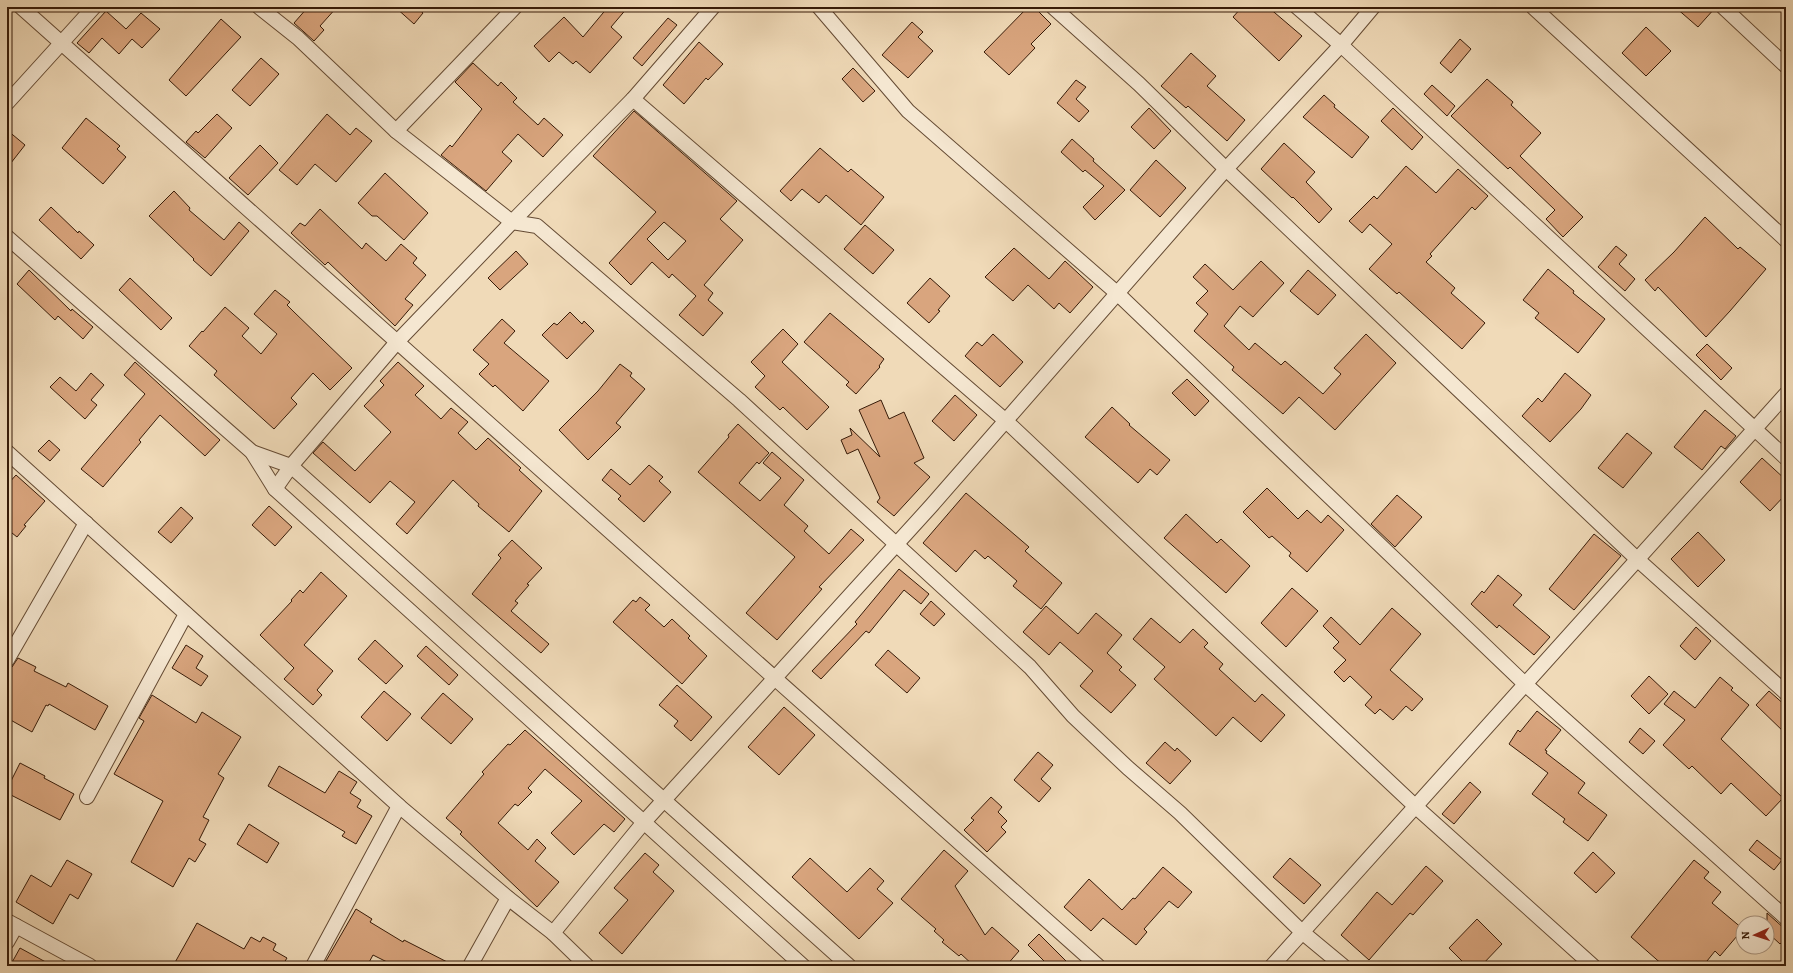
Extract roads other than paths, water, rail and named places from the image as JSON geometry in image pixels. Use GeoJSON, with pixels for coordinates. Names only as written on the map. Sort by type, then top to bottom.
{"type":"FeatureCollection","features":[{"type":"Feature","properties":{"kind":"street"},"geometry":{"type":"LineString","coordinates":[[21,7],[1098,966]]}},
{"type":"Feature","properties":{"kind":"street"},"geometry":{"type":"LineString","coordinates":[[7,103],[94,7]]}},
{"type":"Feature","properties":{"kind":"street"},"geometry":{"type":"LineString","coordinates":[[260,7],[298,38],[396,131],[512,222],[536,226],[543,231],[722,386],[897,544],[1030,667],[1073,716],[1128,768],[1180,813],[1302,932],[1343,966]]}},
{"type":"Feature","properties":{"kind":"street"},"geometry":{"type":"LineString","coordinates":[[396,131],[515,7]]}},
{"type":"Feature","properties":{"kind":"street"},"geometry":{"type":"LineString","coordinates":[[276,489],[291,466],[398,342],[512,222],[633,99],[713,7]]}},
{"type":"Feature","properties":{"kind":"street"},"geometry":{"type":"LineString","coordinates":[[819,7],[908,111],[1118,294],[1525,684],[1786,918]]}},
{"type":"Feature","properties":{"kind":"street"},"geometry":{"type":"LineString","coordinates":[[1053,7],[1139,84],[1226,169],[1637,559],[1786,693]]}},
{"type":"Feature","properties":{"kind":"street"},"geometry":{"type":"LineString","coordinates":[[1297,7],[1341,45],[1786,458]]}},
{"type":"Feature","properties":{"kind":"street"},"geometry":{"type":"LineString","coordinates":[[552,933],[644,822],[897,544],[1118,294],[1226,169],[1341,45],[1373,7]]}},
{"type":"Feature","properties":{"kind":"street"},"geometry":{"type":"LineString","coordinates":[[1533,7],[1786,240]]}},
{"type":"Feature","properties":{"kind":"street"},"geometry":{"type":"LineString","coordinates":[[1723,7],[1786,66]]}},
{"type":"Feature","properties":{"kind":"street"},"geometry":{"type":"LineString","coordinates":[[633,99],[1006,421],[1415,806],[1592,966]]}},
{"type":"Feature","properties":{"kind":"street"},"geometry":{"type":"LineString","coordinates":[[7,237],[252,452],[276,489],[803,966]]}},
{"type":"Feature","properties":{"kind":"street"},"geometry":{"type":"LineString","coordinates":[[1272,966],[1786,394]]}},
{"type":"Feature","properties":{"kind":"street"},"geometry":{"type":"LineString","coordinates":[[252,452],[291,466],[849,966]]}},
{"type":"Feature","properties":{"kind":"street"},"geometry":{"type":"LineString","coordinates":[[7,453],[399,806],[552,933],[587,966]]}},
{"type":"Feature","properties":{"kind":"street"},"geometry":{"type":"LineString","coordinates":[[7,660],[86,523]]}},
{"type":"Feature","properties":{"kind":"street"},"geometry":{"type":"LineString","coordinates":[[87,797],[186,614]]}},
{"type":"Feature","properties":{"kind":"street"},"geometry":{"type":"LineString","coordinates":[[313,966],[399,806]]}},
{"type":"Feature","properties":{"kind":"street"},"geometry":{"type":"LineString","coordinates":[[470,966],[508,898]]}},
{"type":"Feature","properties":{"kind":"street"},"geometry":{"type":"LineString","coordinates":[[7,942],[12,924],[90,966]]}}]}
